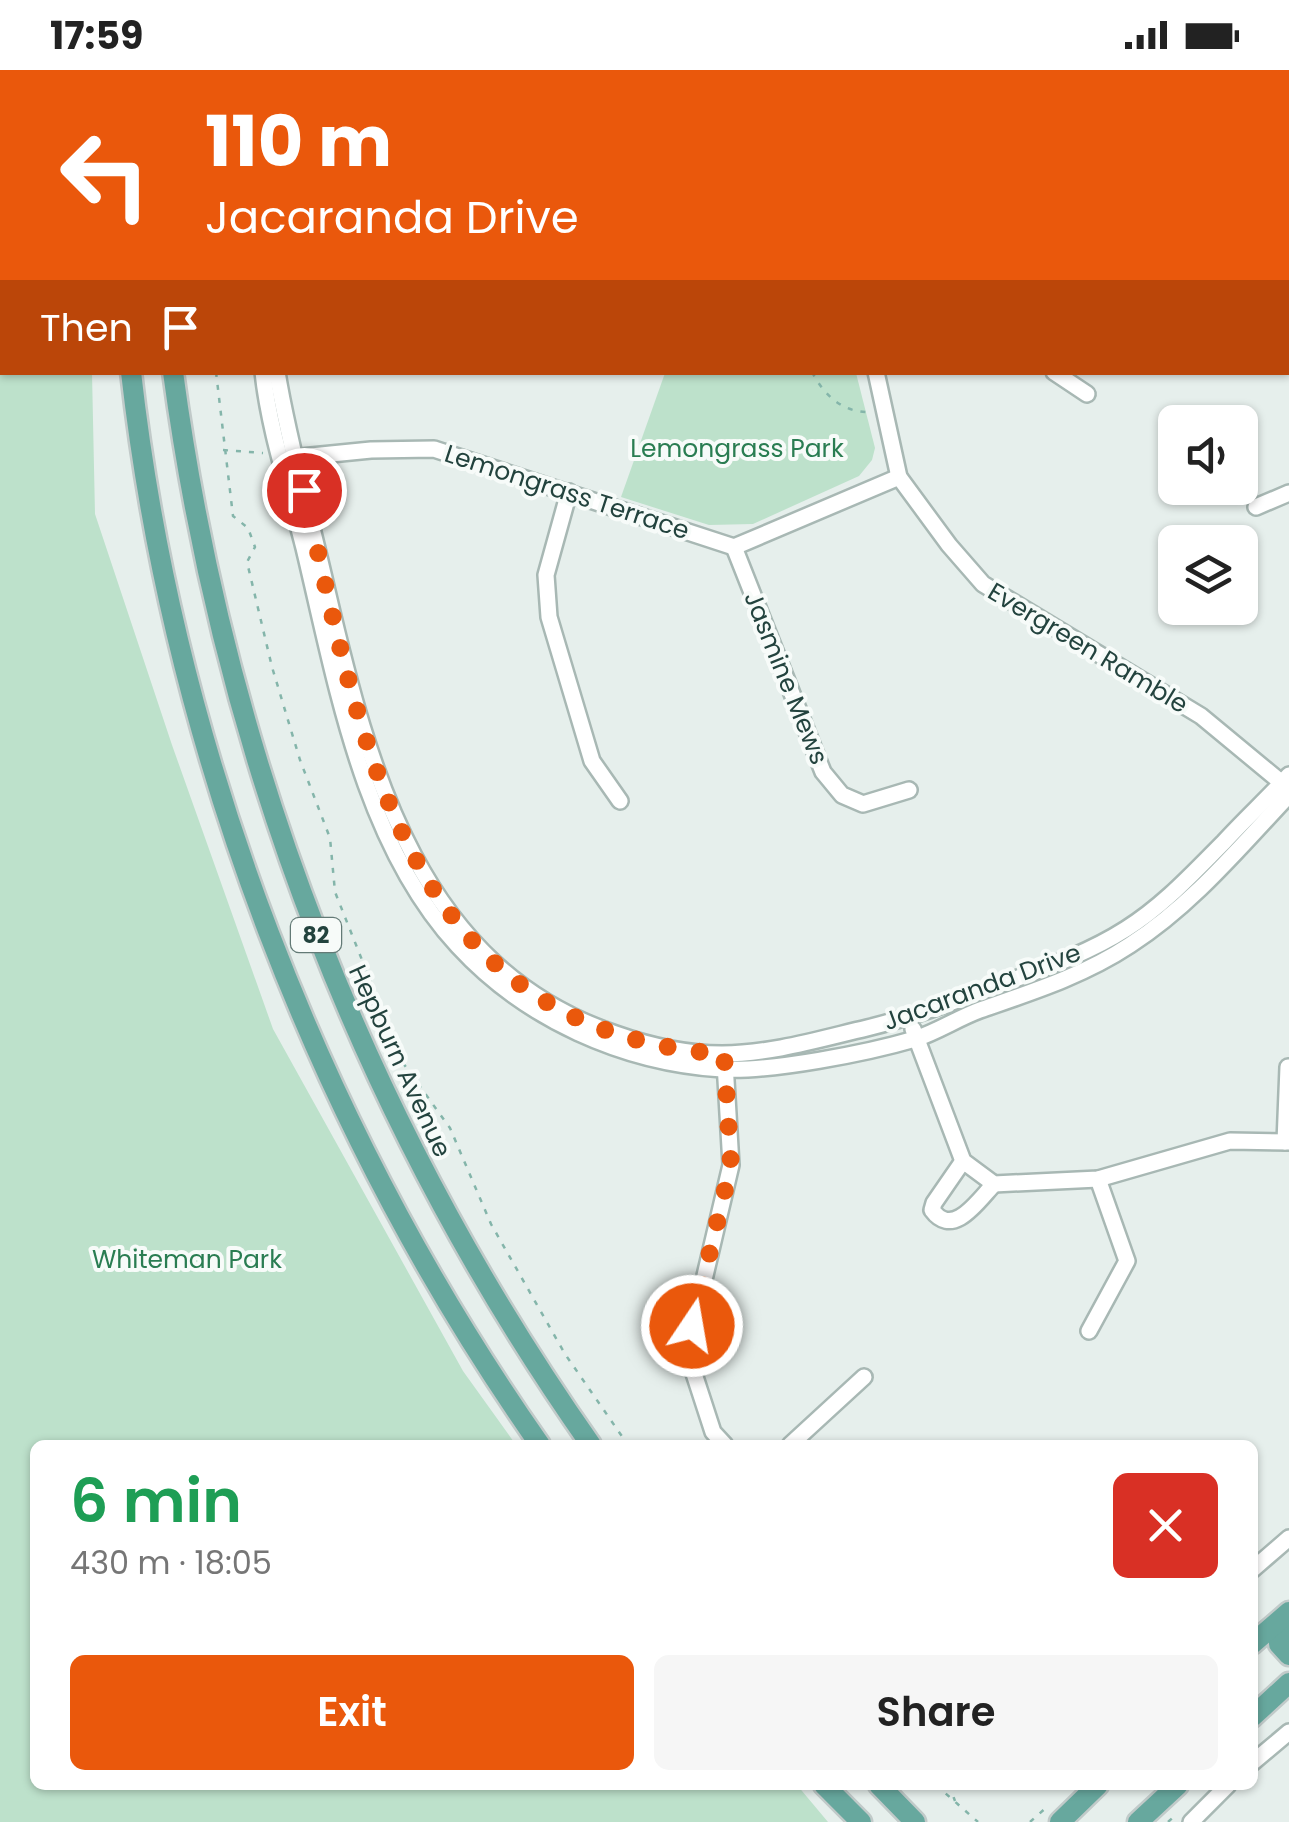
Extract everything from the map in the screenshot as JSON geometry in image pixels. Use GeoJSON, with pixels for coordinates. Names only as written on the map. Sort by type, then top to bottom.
{"type":"FeatureCollection","features":[{"type":"Feature","properties":{"kind":"main road","name":"82"},"geometry":{"type":"LineString","coordinates":[[131,375],[156,529],[180,640],[208,750],[262,911],[311,1034],[376,1171],[449,1304],[537,1440]]}},
{"type":"Feature","properties":{"kind":"main road","name":"Hepburn Avenue"},"geometry":{"type":"LineString","coordinates":[[173,375],[197,521],[229,666],[271,809],[321,948],[380,1085],[448,1218],[524,1346],[588,1440]]}},
{"type":"Feature","properties":{"kind":"main road"},"geometry":{"type":"LineString","coordinates":[[1258,1639],[1284,1617]]}},
{"type":"Feature","properties":{"kind":"main road"},"geometry":{"type":"LineString","coordinates":[[1284,1617],[1279,1644],[1289,1655]]}},
{"type":"Feature","properties":{"kind":"main road"},"geometry":{"type":"LineString","coordinates":[[1258,1711],[1289,1683]]}},
{"type":"Feature","properties":{"kind":"main road"},"geometry":{"type":"LineString","coordinates":[[829,1790],[861,1822]]}},
{"type":"Feature","properties":{"kind":"main road"},"geometry":{"type":"LineString","coordinates":[[884,1790],[908,1815],[932,1822]]}},
{"type":"Feature","properties":{"kind":"main road"},"geometry":{"type":"LineString","coordinates":[[1060,1822],[1093,1790]]}},
{"type":"Feature","properties":{"kind":"main road"},"geometry":{"type":"LineString","coordinates":[[1138,1822],[1173,1790]]}},
{"type":"Feature","properties":{"kind":"street","name":"Jacaranda Drive"},"geometry":{"type":"LineString","coordinates":[[264,375],[354,708],[381,788],[430,887],[472,942],[510,978],[542,1001],[589,1026],[725,1062],[794,1063],[917,1038],[977,1011],[1037,992],[1128,947],[1178,911],[1287,786]]}},
{"type":"Feature","properties":{"kind":"street","name":"Jacaranda Drive"},"geometry":{"type":"LineString","coordinates":[[277,375],[289,458]]}},
{"type":"Feature","properties":{"kind":"street","name":"Evergreen Ramble"},"geometry":{"type":"LineString","coordinates":[[877,375],[899,476],[983,584],[1201,716],[1287,786]]}},
{"type":"Feature","properties":{"kind":"street"},"geometry":{"type":"LineString","coordinates":[[1058,375],[1087,394]]}},
{"type":"Feature","properties":{"kind":"street","name":"Lemongrass Terrace"},"geometry":{"type":"LineString","coordinates":[[289,458],[434,449],[734,546]]}},
{"type":"Feature","properties":{"kind":"street"},"geometry":{"type":"LineString","coordinates":[[734,546],[899,476]]}},
{"type":"Feature","properties":{"kind":"street"},"geometry":{"type":"LineString","coordinates":[[568,492],[546,575],[549,617],[592,761],[620,802]]}},
{"type":"Feature","properties":{"kind":"street"},"geometry":{"type":"LineString","coordinates":[[1256,507],[1289,492]]}},
{"type":"Feature","properties":{"kind":"street","name":"Jasmine Mews"},"geometry":{"type":"LineString","coordinates":[[734,546],[823,772],[842,794],[863,804],[909,790]]}},
{"type":"Feature","properties":{"kind":"street","name":"Jacaranda Drive"},"geometry":{"type":"LineString","coordinates":[[725,1062],[909,1018],[1062,962],[1126,930],[1174,894],[1287,786]]}},
{"type":"Feature","properties":{"kind":"street"},"geometry":{"type":"LineString","coordinates":[[909,1018],[963,1160],[994,1184],[1098,1179],[1230,1141],[1287,1142],[1288,1067]]}},
{"type":"Feature","properties":{"kind":"street"},"geometry":{"type":"LineString","coordinates":[[720,1440],[713,1432],[687,1352],[731,1165],[725,1062]]}},
{"type":"Feature","properties":{"kind":"street"},"geometry":{"type":"LineString","coordinates":[[963,1160],[934,1202],[932,1210],[938,1219],[951,1222],[961,1218],[994,1184]]}},
{"type":"Feature","properties":{"kind":"street"},"geometry":{"type":"LineString","coordinates":[[1089,1331],[1128,1260],[1098,1179]]}},
{"type":"Feature","properties":{"kind":"street"},"geometry":{"type":"LineString","coordinates":[[795,1440],[864,1377]]}},
{"type":"Feature","properties":{"kind":"street"},"geometry":{"type":"LineString","coordinates":[[1258,1565],[1289,1538]]}},
{"type":"Feature","properties":{"kind":"street"},"geometry":{"type":"LineString","coordinates":[[1258,1758],[1289,1732]]}},
{"type":"Feature","properties":{"kind":"street"},"geometry":{"type":"LineString","coordinates":[[1191,1822],[1223,1790]]}},
{"type":"Feature","properties":{"kind":"path"},"geometry":{"type":"LineString","coordinates":[[216,375],[233,516],[248,528],[255,547],[247,562],[272,667],[300,760],[330,838],[335,892],[403,1063],[450,1128],[491,1224],[565,1354],[625,1440]]}},
{"type":"Feature","properties":{"kind":"path"},"geometry":{"type":"LineString","coordinates":[[814,375],[819,385],[847,410],[883,412]]}},
{"type":"Feature","properties":{"kind":"path"},"geometry":{"type":"LineString","coordinates":[[223,450],[276,453],[289,458]]}},
{"type":"Feature","properties":{"kind":"path"},"geometry":{"type":"LineString","coordinates":[[941,1790],[978,1822]]}},
{"type":"Feature","properties":{"kind":"path"},"geometry":{"type":"LineString","coordinates":[[952,1790],[954,1802]]}},
{"type":"Feature","properties":{"kind":"green space","name":"Whiteman Park"},"geometry":{"type":"Polygon","coordinates":[[[0,375],[92,375],[95,514],[273,1029],[463,1371],[512,1440],[30,1440],[30,1790],[801,1790],[828,1822],[0,1822],[0,375]]]}},
{"type":"Feature","properties":{"kind":"green space","name":"Lemongrass Park"},"geometry":{"type":"Polygon","coordinates":[[[664,375],[857,375],[875,448],[872,460],[859,476],[753,524],[709,525],[621,497],[664,375]]]}},
{"type":"Feature","properties":{"kind":"route"},"geometry":{"type":"LineString","coordinates":[[304,490],[354,708],[381,788],[430,887],[472,942],[510,978],[542,1001],[589,1026],[638,1042],[724,1054],[731,1165],[692,1326]]}}]}
